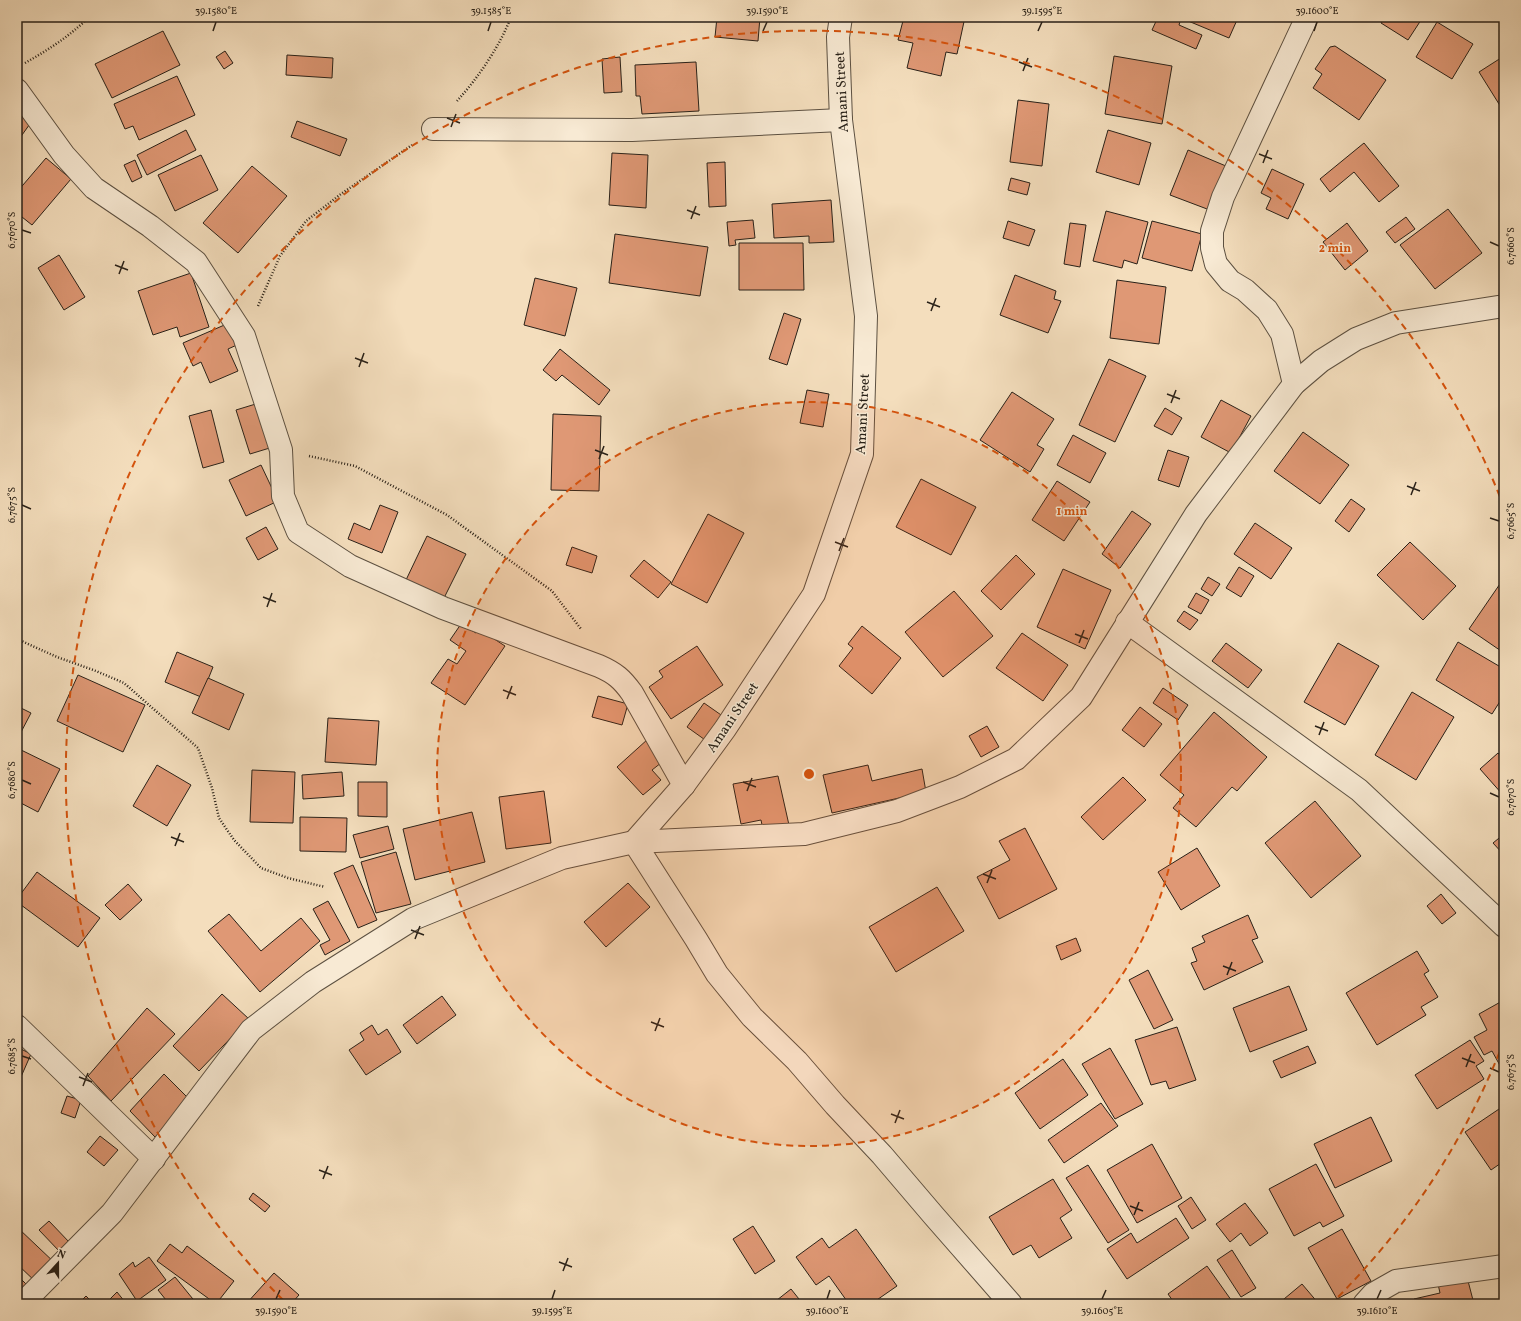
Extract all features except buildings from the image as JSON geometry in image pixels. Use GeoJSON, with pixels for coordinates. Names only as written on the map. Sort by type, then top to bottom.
{"type":"FeatureCollection","features":[{"type":"Feature","properties":{"kind":"street","name":"Amani Street"},"geometry":{"type":"LineString","coordinates":[[634,842],[684,785],[725,729],[814,594],[862,454],[866,316],[841,120],[838,37],[841,17]]}},
{"type":"Feature","properties":{"kind":"street"},"geometry":{"type":"LineString","coordinates":[[1294,384],[1282,334],[1267,310],[1245,290],[1230,281],[1216,264],[1212,248],[1212,231],[1223,197],[1307,17]]}},
{"type":"Feature","properties":{"kind":"street"},"geometry":{"type":"LineString","coordinates":[[17,90],[64,155],[94,188],[150,226],[196,262],[244,336],[281,450],[283,496],[298,532],[357,570],[443,608],[599,666],[614,673],[624,682],[632,693],[684,785]]}},
{"type":"Feature","properties":{"kind":"street"},"geometry":{"type":"LineString","coordinates":[[433,129],[632,130],[841,120]]}},
{"type":"Feature","properties":{"kind":"street"},"geometry":{"type":"LineString","coordinates":[[22,1304],[112,1213],[251,1030],[313,982],[413,919],[562,858],[634,842],[804,834],[897,811],[960,787],[1016,759],[1080,697],[1196,514],[1294,384],[1321,361],[1356,339],[1396,323],[1504,306]]}},
{"type":"Feature","properties":{"kind":"street"},"geometry":{"type":"LineString","coordinates":[[1127,622],[1359,790],[1504,926]]}},
{"type":"Feature","properties":{"kind":"street"},"geometry":{"type":"LineString","coordinates":[[634,842],[692,932],[716,974],[747,1011],[797,1061],[835,1106],[882,1155],[938,1222],[1011,1304]]}},
{"type":"Feature","properties":{"kind":"street"},"geometry":{"type":"LineString","coordinates":[[17,1026],[154,1158]]}},
{"type":"Feature","properties":{"kind":"street"},"geometry":{"type":"LineString","coordinates":[[1364,1304],[1373,1294],[1396,1281],[1504,1266]]}},
{"type":"Feature","properties":{"kind":"path"},"geometry":{"type":"LineString","coordinates":[[23,64],[47,50],[74,31],[89,17]]}},
{"type":"Feature","properties":{"kind":"path"},"geometry":{"type":"LineString","coordinates":[[244,336],[280,256],[306,222],[341,194],[433,129],[470,87],[505,32],[511,17]]}},
{"type":"Feature","properties":{"kind":"path"},"geometry":{"type":"LineString","coordinates":[[281,450],[355,466],[447,516],[552,591],[586,635]]}},
{"type":"Feature","properties":{"kind":"path"},"geometry":{"type":"LineString","coordinates":[[17,639],[124,684],[198,748],[212,788],[219,818],[234,840],[261,868],[288,878],[325,887]]}}]}
